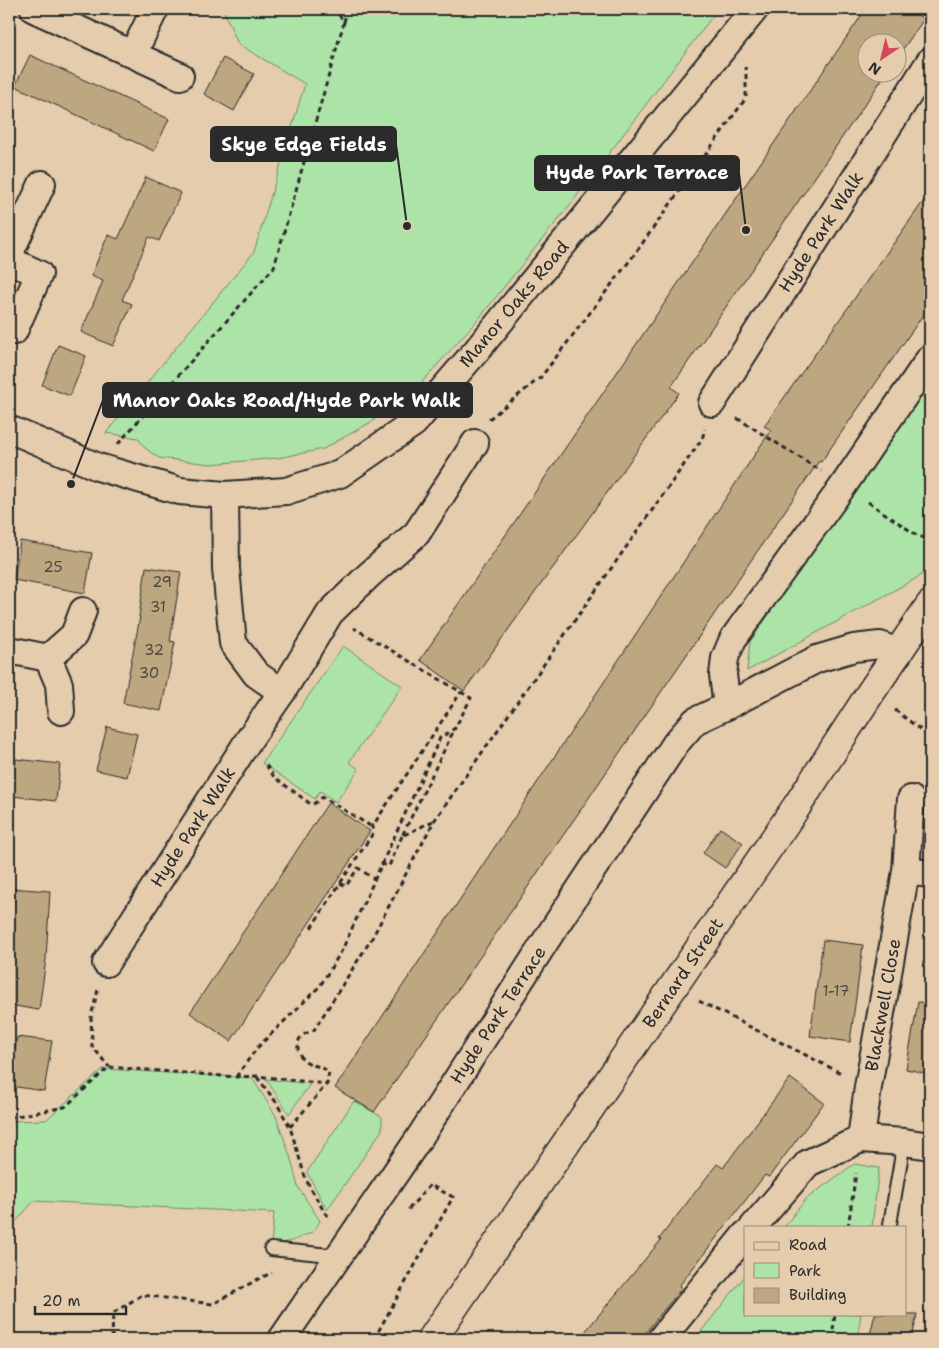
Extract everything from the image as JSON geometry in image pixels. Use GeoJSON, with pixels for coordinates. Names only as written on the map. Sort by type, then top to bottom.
{"type":"FeatureCollection","features":[{"type":"Feature","properties":{"kind":"main road","name":"Bernard Street"},"geometry":{"type":"LineString","coordinates":[[432,1339],[797,806],[930,605]]}},
{"type":"Feature","properties":{"kind":"street"},"geometry":{"type":"LineString","coordinates":[[34,9],[180,76]]}},
{"type":"Feature","properties":{"kind":"street"},"geometry":{"type":"LineString","coordinates":[[133,54],[155,9]]}},
{"type":"Feature","properties":{"kind":"street","name":"Manor Oaks Road"},"geometry":{"type":"LineString","coordinates":[[9,429],[98,467],[180,491],[225,495],[286,491],[340,474],[414,423],[570,237],[750,14]]}},
{"type":"Feature","properties":{"kind":"street","name":"Hyde Park Walk"},"geometry":{"type":"LineString","coordinates":[[712,403],[930,60]]}},
{"type":"Feature","properties":{"kind":"street"},"geometry":{"type":"LineString","coordinates":[[9,255],[42,184]]}},
{"type":"Feature","properties":{"kind":"street"},"geometry":{"type":"LineString","coordinates":[[9,260],[39,274],[14,331]]}},
{"type":"Feature","properties":{"kind":"street"},"geometry":{"type":"LineString","coordinates":[[727,706],[723,675],[725,658],[733,639],[843,486],[930,358]]}},
{"type":"Feature","properties":{"kind":"street","name":"Hyde Park Walk"},"geometry":{"type":"LineString","coordinates":[[106,963],[248,741],[282,692],[330,613],[369,575],[417,533],[475,443]]}},
{"type":"Feature","properties":{"kind":"street"},"geometry":{"type":"LineString","coordinates":[[225,495],[226,569],[233,643],[256,674],[282,692]]}},
{"type":"Feature","properties":{"kind":"street"},"geometry":{"type":"LineString","coordinates":[[48,658],[74,635],[83,611]]}},
{"type":"Feature","properties":{"kind":"street","name":"Hyde Park Terrace"},"geometry":{"type":"LineString","coordinates":[[282,1339],[418,1140],[676,743],[695,721],[817,659],[854,648],[880,645],[898,653]]}},
{"type":"Feature","properties":{"kind":"street"},"geometry":{"type":"LineString","coordinates":[[9,650],[48,658]]}},
{"type":"Feature","properties":{"kind":"street"},"geometry":{"type":"LineString","coordinates":[[48,658],[59,684],[61,711]]}},
{"type":"Feature","properties":{"kind":"street","name":"Blackwell Close"},"geometry":{"type":"LineString","coordinates":[[862,1139],[868,1086],[918,873],[911,799]]}},
{"type":"Feature","properties":{"kind":"street"},"geometry":{"type":"LineString","coordinates":[[754,1226],[808,1163],[862,1139],[930,1146]]}},
{"type":"Feature","properties":{"kind":"street"},"geometry":{"type":"LineString","coordinates":[[661,1339],[744,1236]]}},
{"type":"Feature","properties":{"kind":"lane"},"geometry":{"type":"LineString","coordinates":[[890,1224],[904,1142]]}},
{"type":"Feature","properties":{"kind":"lane"},"geometry":{"type":"LineString","coordinates":[[271,1249],[339,1256]]}},
{"type":"Feature","properties":{"kind":"path"},"geometry":{"type":"LineString","coordinates":[[335,9],[344,22]]}},
{"type":"Feature","properties":{"kind":"path"},"geometry":{"type":"LineString","coordinates":[[98,467],[274,267],[347,9]]}},
{"type":"Feature","properties":{"kind":"path"},"geometry":{"type":"LineString","coordinates":[[475,443],[486,422],[541,377],[634,255],[746,98],[750,14]]}},
{"type":"Feature","properties":{"kind":"path"},"geometry":{"type":"LineString","coordinates":[[290,1127],[327,1084],[329,1072],[323,1067],[304,1060],[298,1052],[298,1044],[302,1036],[314,1030],[372,938],[434,821],[702,439],[712,403],[843,486]]}},
{"type":"Feature","properties":{"kind":"path"},"geometry":{"type":"LineString","coordinates":[[883,512],[930,542]]}},
{"type":"Feature","properties":{"kind":"path"},"geometry":{"type":"LineString","coordinates":[[330,613],[471,698],[389,866],[381,864]]}},
{"type":"Feature","properties":{"kind":"path"},"geometry":{"type":"LineString","coordinates":[[311,928],[373,833],[372,827],[461,692]]}},
{"type":"Feature","properties":{"kind":"path"},"geometry":{"type":"LineString","coordinates":[[871,692],[930,737]]}},
{"type":"Feature","properties":{"kind":"path"},"geometry":{"type":"LineString","coordinates":[[236,1077],[257,1048],[320,986],[342,950],[440,738],[456,728]]}},
{"type":"Feature","properties":{"kind":"path"},"geometry":{"type":"LineString","coordinates":[[248,741],[274,777],[312,804],[323,797],[372,827]]}},
{"type":"Feature","properties":{"kind":"path"},"geometry":{"type":"LineString","coordinates":[[402,836],[434,821]]}},
{"type":"Feature","properties":{"kind":"path"},"geometry":{"type":"LineString","coordinates":[[340,883],[346,886],[358,868],[374,879]]}},
{"type":"Feature","properties":{"kind":"path"},"geometry":{"type":"LineString","coordinates":[[673,988],[868,1086]]}},
{"type":"Feature","properties":{"kind":"path"},"geometry":{"type":"LineString","coordinates":[[91,1016],[92,1046],[109,1067],[236,1077],[257,1076],[327,1084]]}},
{"type":"Feature","properties":{"kind":"path"},"geometry":{"type":"LineString","coordinates":[[10,1117],[65,1108],[109,1067]]}},
{"type":"Feature","properties":{"kind":"path"},"geometry":{"type":"LineString","coordinates":[[257,1076],[276,1102],[290,1127],[306,1180],[324,1213]]}},
{"type":"Feature","properties":{"kind":"path"},"geometry":{"type":"LineString","coordinates":[[848,1226],[862,1139]]}},
{"type":"Feature","properties":{"kind":"path"},"geometry":{"type":"LineString","coordinates":[[374,1339],[453,1197],[430,1185],[404,1214]]}},
{"type":"Feature","properties":{"kind":"path"},"geometry":{"type":"LineString","coordinates":[[112,1339],[113,1312],[142,1295],[214,1304],[260,1278],[275,1272]]}},
{"type":"Feature","properties":{"kind":"path"},"geometry":{"type":"LineString","coordinates":[[832,1339],[835,1316]]}},
{"type":"Feature","properties":{"kind":"green space"},"geometry":{"type":"Polygon","coordinates":[[[223,9],[718,9],[573,201],[480,317],[414,391],[373,421],[323,449],[278,458],[211,464],[159,458],[145,448],[138,438],[106,433],[254,252],[305,84],[238,44],[223,9]]]}},
{"type":"Feature","properties":{"kind":"green space"},"geometry":{"type":"Polygon","coordinates":[[[930,377],[930,563],[922,575],[747,671],[750,642],[930,377]]]}},
{"type":"Feature","properties":{"kind":"green space"},"geometry":{"type":"Polygon","coordinates":[[[343,646],[402,686],[349,762],[359,769],[336,802],[320,791],[315,799],[262,763],[343,646]]]}},
{"type":"Feature","properties":{"kind":"green space"},"geometry":{"type":"Polygon","coordinates":[[[103,1069],[252,1078],[276,1116],[290,1156],[298,1187],[320,1221],[313,1232],[292,1241],[271,1245],[274,1213],[34,1201],[12,1226],[13,1333],[35,1336],[34,1339],[9,1339],[9,1121],[46,1120],[103,1069]]]}},
{"type":"Feature","properties":{"kind":"green space"},"geometry":{"type":"Polygon","coordinates":[[[266,1079],[310,1084],[289,1114],[266,1079]]]}},
{"type":"Feature","properties":{"kind":"green space"},"geometry":{"type":"Polygon","coordinates":[[[354,1101],[382,1117],[382,1130],[327,1210],[307,1172],[354,1101]]]}},
{"type":"Feature","properties":{"kind":"green space"},"geometry":{"type":"Polygon","coordinates":[[[854,1164],[879,1168],[872,1226],[785,1226],[806,1199],[854,1164]]]}},
{"type":"Feature","properties":{"kind":"green space"},"geometry":{"type":"Polygon","coordinates":[[[744,1277],[744,1316],[861,1316],[857,1339],[695,1339],[744,1277]]]}},
{"type":"Feature","properties":{"kind":"building"},"geometry":{"type":"Polygon","coordinates":[[[866,9],[909,9],[924,19],[906,45],[906,32],[856,32],[856,82],[880,82],[671,387],[679,393],[464,691],[420,660],[866,9]]]}},
{"type":"Feature","properties":{"kind":"building"},"geometry":{"type":"Polygon","coordinates":[[[30,55],[169,119],[154,151],[15,86],[30,55]]]}},
{"type":"Feature","properties":{"kind":"building"},"geometry":{"type":"Polygon","coordinates":[[[223,58],[254,74],[234,111],[204,94],[223,58]]]}},
{"type":"Feature","properties":{"kind":"building"},"geometry":{"type":"Polygon","coordinates":[[[146,177],[181,193],[159,241],[149,237],[122,300],[132,304],[113,346],[81,332],[103,281],[91,276],[108,235],[118,239],[146,177]]]}},
{"type":"Feature","properties":{"kind":"building"},"geometry":{"type":"Polygon","coordinates":[[[930,192],[930,305],[821,462],[819,461],[374,1112],[335,1088],[771,430],[764,426],[930,192]]]}},
{"type":"Feature","properties":{"kind":"building"},"geometry":{"type":"Polygon","coordinates":[[[58,345],[86,356],[70,396],[42,385],[58,345]]]}},
{"type":"Feature","properties":{"kind":"building"},"geometry":{"type":"Polygon","coordinates":[[[20,541],[92,553],[85,593],[14,580],[20,541]]]}},
{"type":"Feature","properties":{"kind":"building"},"geometry":{"type":"Polygon","coordinates":[[[146,567],[181,572],[170,641],[175,642],[161,711],[123,703],[140,617],[146,567]]]}},
{"type":"Feature","properties":{"kind":"building"},"geometry":{"type":"Polygon","coordinates":[[[107,727],[137,734],[127,777],[96,770],[107,727]]]}},
{"type":"Feature","properties":{"kind":"building"},"geometry":{"type":"Polygon","coordinates":[[[16,759],[60,764],[56,801],[12,796],[16,759]]]}},
{"type":"Feature","properties":{"kind":"building"},"geometry":{"type":"Polygon","coordinates":[[[328,803],[370,831],[231,1041],[190,1013],[328,803]]]}},
{"type":"Feature","properties":{"kind":"building"},"geometry":{"type":"Polygon","coordinates":[[[720,828],[743,843],[725,868],[703,853],[720,828]]]}},
{"type":"Feature","properties":{"kind":"building"},"geometry":{"type":"Polygon","coordinates":[[[9,888],[50,891],[46,959],[39,1010],[9,1005],[9,971],[14,940],[9,939],[9,888]]]}},
{"type":"Feature","properties":{"kind":"building"},"geometry":{"type":"Polygon","coordinates":[[[823,940],[863,945],[850,1042],[810,1036],[823,940]]]}},
{"type":"Feature","properties":{"kind":"building"},"geometry":{"type":"Polygon","coordinates":[[[918,1002],[930,1003],[930,1074],[906,1069],[918,1002]]]}},
{"type":"Feature","properties":{"kind":"building"},"geometry":{"type":"Polygon","coordinates":[[[17,1037],[52,1041],[44,1091],[10,1086],[17,1037]]]}},
{"type":"Feature","properties":{"kind":"building"},"geometry":{"type":"Polygon","coordinates":[[[790,1078],[824,1103],[769,1177],[765,1175],[679,1286],[682,1288],[640,1339],[579,1339],[661,1240],[659,1239],[717,1164],[723,1168],[790,1078]]]}},
{"type":"Feature","properties":{"kind":"building"},"geometry":{"type":"Polygon","coordinates":[[[917,1314],[912,1339],[869,1339],[875,1316],[917,1314]]]}},
{"type":"Feature","properties":{"kind":"place","name":"Skye Edge Fields"},"geometry":{"type":"Point","coordinates":[407,226]}},
{"type":"Feature","properties":{"kind":"place","name":"Hyde Park Terrace"},"geometry":{"type":"Point","coordinates":[746,230]}},
{"type":"Feature","properties":{"kind":"place","name":"Manor Oaks Road/Hyde Park Walk"},"geometry":{"type":"Point","coordinates":[71,484]}}]}
